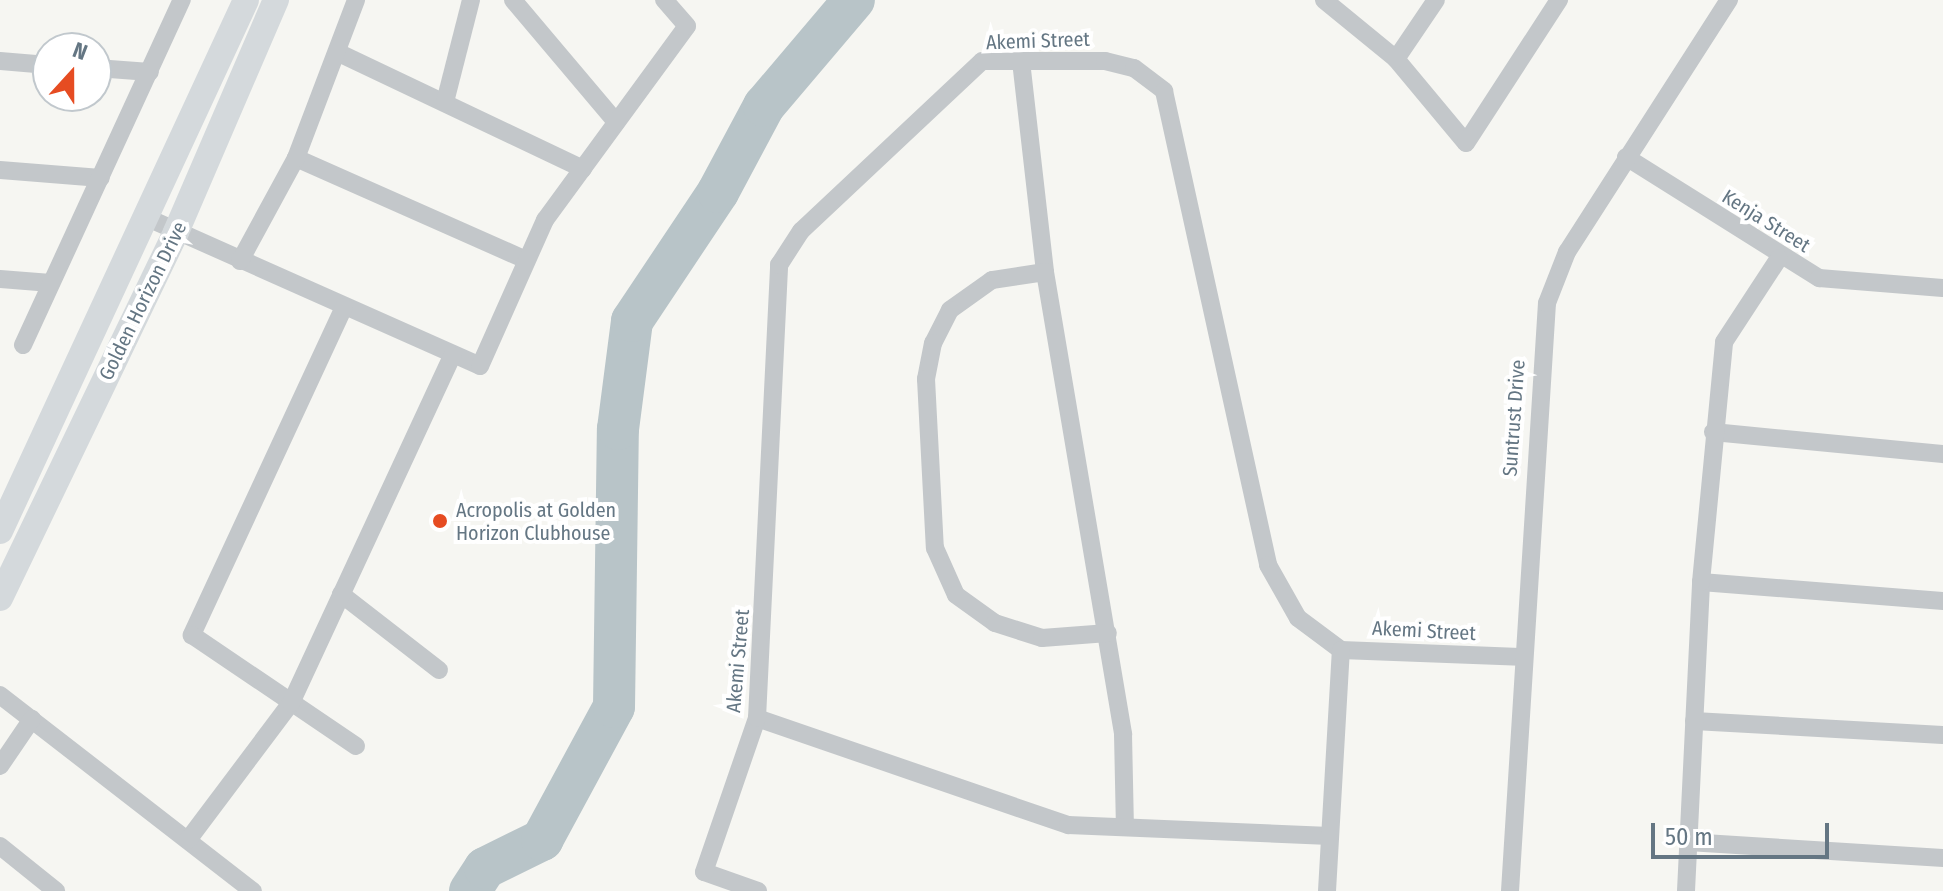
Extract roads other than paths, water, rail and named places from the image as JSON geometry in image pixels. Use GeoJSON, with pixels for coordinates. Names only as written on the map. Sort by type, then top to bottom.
{"type":"FeatureCollection","features":[{"type":"Feature","properties":{"kind":"street"},"geometry":{"type":"LineString","coordinates":[[23,345],[182,0]]}},
{"type":"Feature","properties":{"kind":"street","name":"Golden Horizon Drive"},"geometry":{"type":"LineString","coordinates":[[0,531],[150,219],[246,0]]}},
{"type":"Feature","properties":{"kind":"street","name":"Golden Horizon Drive"},"geometry":{"type":"LineString","coordinates":[[0,598],[176,232],[274,0]]}},
{"type":"Feature","properties":{"kind":"street"},"geometry":{"type":"LineString","coordinates":[[240,261],[296,158],[339,53],[356,0]]}},
{"type":"Feature","properties":{"kind":"street"},"geometry":{"type":"LineString","coordinates":[[445,102],[471,0]]}},
{"type":"Feature","properties":{"kind":"street"},"geometry":{"type":"LineString","coordinates":[[513,0],[616,122]]}},
{"type":"Feature","properties":{"kind":"street"},"geometry":{"type":"LineString","coordinates":[[150,219],[480,366],[524,259],[583,169],[687,26],[664,0]]}},
{"type":"Feature","properties":{"kind":"street"},"geometry":{"type":"LineString","coordinates":[[1325,0],[1396,59],[1466,143],[1559,0]]}},
{"type":"Feature","properties":{"kind":"street"},"geometry":{"type":"LineString","coordinates":[[1396,59],[1436,0]]}},
{"type":"Feature","properties":{"kind":"street","name":"Suntrust Drive"},"geometry":{"type":"LineString","coordinates":[[1510,891],[1520,657],[1547,303],[1567,252],[1729,0]]}},
{"type":"Feature","properties":{"kind":"street"},"geometry":{"type":"LineString","coordinates":[[339,53],[583,169]]}},
{"type":"Feature","properties":{"kind":"street"},"geometry":{"type":"LineString","coordinates":[[0,61],[32,64]]}},
{"type":"Feature","properties":{"kind":"street","name":"Akemi Street"},"geometry":{"type":"LineString","coordinates":[[758,891],[704,872],[757,718],[779,265],[801,231],[950,84],[982,61],[1105,61],[1134,68],[1164,91],[1268,565],[1298,618],[1341,650],[1520,657]]}},
{"type":"Feature","properties":{"kind":"street"},"geometry":{"type":"LineString","coordinates":[[1021,61],[1045,272],[1123,734],[1125,827]]}},
{"type":"Feature","properties":{"kind":"street"},"geometry":{"type":"LineString","coordinates":[[112,69],[150,72]]}},
{"type":"Feature","properties":{"kind":"street","name":"Kenja Street"},"geometry":{"type":"LineString","coordinates":[[1626,157],[1779,258],[1819,278],[1943,288]]}},
{"type":"Feature","properties":{"kind":"street"},"geometry":{"type":"LineString","coordinates":[[296,158],[524,259]]}},
{"type":"Feature","properties":{"kind":"street"},"geometry":{"type":"LineString","coordinates":[[0,170],[101,178]]}},
{"type":"Feature","properties":{"kind":"street"},"geometry":{"type":"LineString","coordinates":[[1686,891],[1701,582],[1724,342],[1779,258]]}},
{"type":"Feature","properties":{"kind":"street"},"geometry":{"type":"LineString","coordinates":[[1045,272],[992,280],[950,310],[933,343],[926,379],[935,548],[956,595],[995,623],[1042,638],[1108,633]]}},
{"type":"Feature","properties":{"kind":"street"},"geometry":{"type":"LineString","coordinates":[[0,279],[51,283]]}},
{"type":"Feature","properties":{"kind":"street"},"geometry":{"type":"LineString","coordinates":[[344,307],[192,635],[356,746]]}},
{"type":"Feature","properties":{"kind":"street"},"geometry":{"type":"LineString","coordinates":[[188,840],[291,703],[452,356]]}},
{"type":"Feature","properties":{"kind":"street"},"geometry":{"type":"LineString","coordinates":[[1713,432],[1943,454]]}},
{"type":"Feature","properties":{"kind":"street"},"geometry":{"type":"LineString","coordinates":[[1701,582],[1943,601]]}},
{"type":"Feature","properties":{"kind":"street"},"geometry":{"type":"LineString","coordinates":[[341,594],[439,670]]}},
{"type":"Feature","properties":{"kind":"street"},"geometry":{"type":"LineString","coordinates":[[1327,891],[1341,650]]}},
{"type":"Feature","properties":{"kind":"street"},"geometry":{"type":"LineString","coordinates":[[0,695],[253,891]]}},
{"type":"Feature","properties":{"kind":"street"},"geometry":{"type":"LineString","coordinates":[[757,718],[1068,825],[1330,836]]}},
{"type":"Feature","properties":{"kind":"street"},"geometry":{"type":"LineString","coordinates":[[0,766],[32,719]]}},
{"type":"Feature","properties":{"kind":"street"},"geometry":{"type":"LineString","coordinates":[[1694,721],[1943,735]]}},
{"type":"Feature","properties":{"kind":"street"},"geometry":{"type":"LineString","coordinates":[[1688,842],[1943,858]]}},
{"type":"Feature","properties":{"kind":"street"},"geometry":{"type":"LineString","coordinates":[[0,846],[56,891]]}},
{"type":"Feature","properties":{"kind":"waterway"},"geometry":{"type":"LineString","coordinates":[[470,891],[485,868],[542,840],[614,707],[618,429],[632,321],[718,192],[764,106],[854,0]]}},
{"type":"Feature","properties":{"kind":"place","name":"Acropolis at Golden Horizon Clubhouse"},"geometry":{"type":"Point","coordinates":[440,521]}}]}
